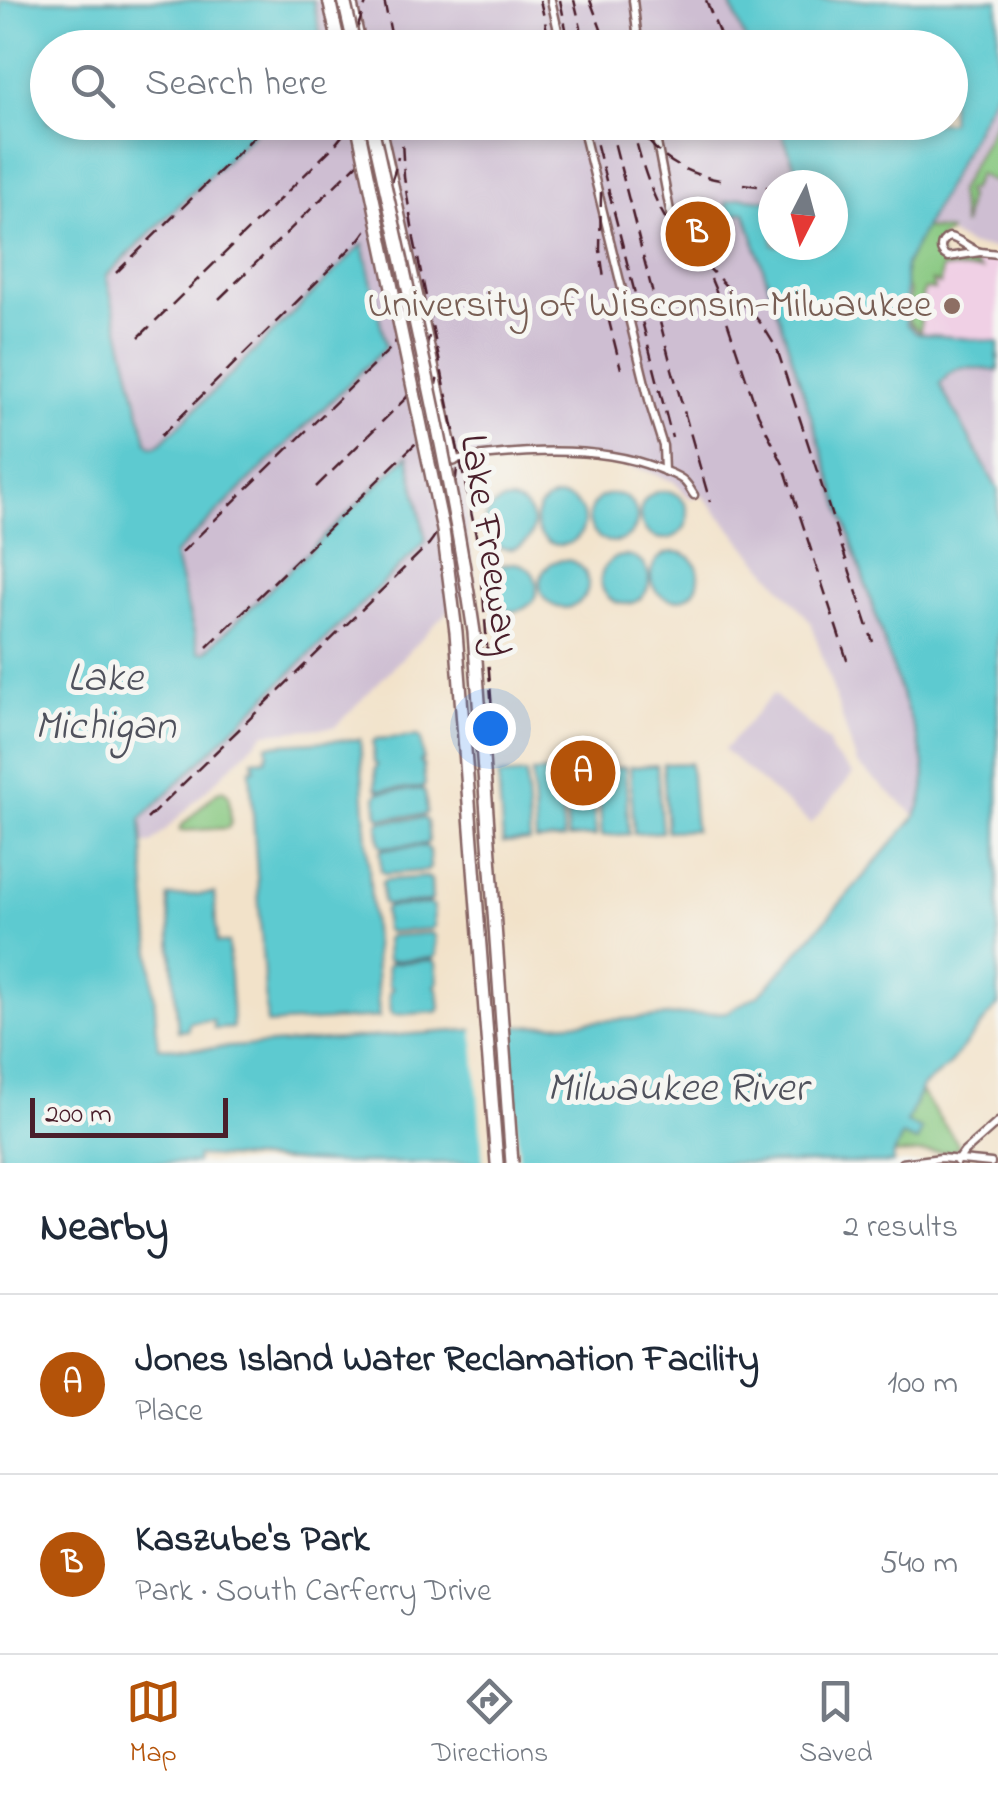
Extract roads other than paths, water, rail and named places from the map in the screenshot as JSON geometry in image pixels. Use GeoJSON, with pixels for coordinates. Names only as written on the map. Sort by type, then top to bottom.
{"type":"FeatureCollection","features":[{"type":"Feature","properties":{"kind":"highway"},"geometry":{"type":"LineString","coordinates":[[330,0],[336,30]]}},
{"type":"Feature","properties":{"kind":"highway"},"geometry":{"type":"LineString","coordinates":[[348,0],[354,30]]}},
{"type":"Feature","properties":{"kind":"highway","name":"Lake Freeway"},"geometry":{"type":"LineString","coordinates":[[361,140],[443,530],[456,632],[496,1163]]}},
{"type":"Feature","properties":{"kind":"highway","name":"Lake Freeway"},"geometry":{"type":"LineString","coordinates":[[379,140],[452,502],[474,632],[512,1163]]}},
{"type":"Feature","properties":{"kind":"street"},"geometry":{"type":"LineString","coordinates":[[551,0],[558,30]]}},
{"type":"Feature","properties":{"kind":"street"},"geometry":{"type":"LineString","coordinates":[[633,0],[637,30]]}},
{"type":"Feature","properties":{"kind":"street"},"geometry":{"type":"LineString","coordinates":[[379,140],[454,460],[553,451],[597,453],[638,460],[664,471],[684,480],[694,496]]}},
{"type":"Feature","properties":{"kind":"street"},"geometry":{"type":"LineString","coordinates":[[585,140],[663,446],[664,471]]}},
{"type":"Feature","properties":{"kind":"street"},"geometry":{"type":"LineString","coordinates":[[656,140],[674,232],[684,248]]}},
{"type":"Feature","properties":{"kind":"street"},"geometry":{"type":"LineString","coordinates":[[980,252],[948,257],[941,250],[946,239],[952,237],[968,248],[998,254]]}},
{"type":"Feature","properties":{"kind":"street"},"geometry":{"type":"LineString","coordinates":[[958,1161],[998,1122]]}},
{"type":"Feature","properties":{"kind":"street"},"geometry":{"type":"LineString","coordinates":[[902,1163],[932,1158],[991,1163]]}},
{"type":"Feature","properties":{"kind":"water"},"geometry":{"type":"Polygon","coordinates":[[[0,0],[313,0],[319,30],[30,30],[30,140],[246,140],[106,276],[151,446],[162,442],[363,244],[386,347],[174,555],[199,652],[205,652],[408,455],[426,541],[141,819],[158,1047],[202,1049],[726,1012],[767,987],[916,816],[925,783],[917,736],[761,260],[848,260],[848,170],[796,170],[785,140],[968,140],[968,30],[741,30],[729,0],[998,0],[998,86],[905,265],[906,324],[916,333],[998,342],[998,371],[959,369],[940,385],[998,490],[998,1005],[947,1067],[922,1087],[907,1123],[922,1130],[917,1142],[902,1136],[893,1163],[336,1163],[197,1156],[196,1163],[0,1163],[0,0]]]}},
{"type":"Feature","properties":{"kind":"water"},"geometry":{"type":"Polygon","coordinates":[[[741,197],[758,199],[758,252],[745,212],[730,216],[726,202],[741,197]]]}},
{"type":"Feature","properties":{"kind":"water"},"geometry":{"type":"Polygon","coordinates":[[[664,491],[681,498],[688,515],[681,532],[664,539],[647,532],[640,515],[647,498],[664,491]]]}},
{"type":"Feature","properties":{"kind":"water"},"geometry":{"type":"Polygon","coordinates":[[[613,494],[630,501],[637,518],[630,535],[613,542],[596,535],[589,518],[596,501],[613,494]]]}},
{"type":"Feature","properties":{"kind":"water"},"geometry":{"type":"Polygon","coordinates":[[[560,497],[577,504],[584,521],[577,538],[560,545],[543,538],[536,521],[543,504],[560,497]]]}},
{"type":"Feature","properties":{"kind":"water"},"geometry":{"type":"Polygon","coordinates":[[[509,501],[526,508],[533,525],[526,542],[509,549],[492,542],[485,525],[492,508],[509,501]]]}},
{"type":"Feature","properties":{"kind":"water"},"geometry":{"type":"Polygon","coordinates":[[[675,552],[692,559],[699,576],[692,593],[675,600],[658,593],[651,576],[658,559],[675,552]]]}},
{"type":"Feature","properties":{"kind":"water"},"geometry":{"type":"Polygon","coordinates":[[[625,556],[642,563],[649,580],[642,597],[625,604],[608,597],[601,580],[608,563],[625,556]]]}},
{"type":"Feature","properties":{"kind":"water"},"geometry":{"type":"Polygon","coordinates":[[[564,560],[581,567],[588,584],[581,601],[564,608],[547,601],[540,584],[547,567],[564,560]]]}},
{"type":"Feature","properties":{"kind":"water"},"geometry":{"type":"Polygon","coordinates":[[[513,563],[530,570],[537,587],[530,604],[513,611],[496,604],[489,587],[496,570],[513,563]]]}},
{"type":"Feature","properties":{"kind":"water"},"geometry":{"type":"Polygon","coordinates":[[[418,736],[425,785],[376,788],[373,742],[418,736]]]}},
{"type":"Feature","properties":{"kind":"water"},"geometry":{"type":"Polygon","coordinates":[[[360,739],[379,1017],[267,1024],[250,769],[255,769],[253,760],[266,759],[267,745],[360,739]]]}},
{"type":"Feature","properties":{"kind":"water"},"geometry":{"type":"Polygon","coordinates":[[[690,763],[695,830],[667,831],[663,764],[690,763]]]}},
{"type":"Feature","properties":{"kind":"water"},"geometry":{"type":"Polygon","coordinates":[[[657,765],[662,832],[634,834],[630,767],[657,765]]]}},
{"type":"Feature","properties":{"kind":"water"},"geometry":{"type":"Polygon","coordinates":[[[625,767],[629,834],[602,836],[597,769],[625,767]]]}},
{"type":"Feature","properties":{"kind":"water"},"geometry":{"type":"Polygon","coordinates":[[[591,769],[596,836],[568,838],[564,771],[591,769]]]}},
{"type":"Feature","properties":{"kind":"water"},"geometry":{"type":"Polygon","coordinates":[[[559,772],[564,839],[536,841],[532,773],[559,772]]]}},
{"type":"Feature","properties":{"kind":"water"},"geometry":{"type":"Polygon","coordinates":[[[526,774],[530,841],[503,843],[498,776],[526,774]]]}},
{"type":"Feature","properties":{"kind":"water"},"geometry":{"type":"Polygon","coordinates":[[[422,789],[427,812],[424,815],[378,815],[379,792],[422,789]]]}},
{"type":"Feature","properties":{"kind":"water"},"geometry":{"type":"Polygon","coordinates":[[[424,818],[429,841],[426,844],[380,844],[381,821],[424,818]]]}},
{"type":"Feature","properties":{"kind":"water"},"geometry":{"type":"Polygon","coordinates":[[[383,849],[429,849],[427,871],[381,871],[383,849]]]}},
{"type":"Feature","properties":{"kind":"water"},"geometry":{"type":"Polygon","coordinates":[[[385,880],[431,880],[429,902],[383,903],[385,880]]]}},
{"type":"Feature","properties":{"kind":"water"},"geometry":{"type":"Polygon","coordinates":[[[214,893],[217,943],[228,943],[233,1025],[214,1029],[213,1020],[189,1022],[188,1030],[178,1031],[168,897],[214,893]]]}},
{"type":"Feature","properties":{"kind":"water"},"geometry":{"type":"Polygon","coordinates":[[[387,907],[433,907],[431,929],[385,930],[387,907]]]}},
{"type":"Feature","properties":{"kind":"water"},"geometry":{"type":"Polygon","coordinates":[[[389,936],[435,936],[433,958],[387,959],[389,936]]]}},
{"type":"Feature","properties":{"kind":"water"},"geometry":{"type":"Polygon","coordinates":[[[433,960],[440,1009],[394,1015],[387,966],[433,960]]]}},
{"type":"Feature","properties":{"kind":"railway"},"geometry":{"type":"LineString","coordinates":[[356,30],[367,0]]}},
{"type":"Feature","properties":{"kind":"railway"},"geometry":{"type":"LineString","coordinates":[[384,0],[390,30]]}},
{"type":"Feature","properties":{"kind":"railway"},"geometry":{"type":"LineString","coordinates":[[540,0],[547,30]]}},
{"type":"Feature","properties":{"kind":"railway"},"geometry":{"type":"LineString","coordinates":[[560,0],[566,30]]}},
{"type":"Feature","properties":{"kind":"railway"},"geometry":{"type":"LineString","coordinates":[[574,0],[582,30]]}},
{"type":"Feature","properties":{"kind":"railway"},"geometry":{"type":"LineString","coordinates":[[590,0],[601,30]]}},
{"type":"Feature","properties":{"kind":"railway"},"geometry":{"type":"LineString","coordinates":[[706,0],[718,30]]}},
{"type":"Feature","properties":{"kind":"railway"},"geometry":{"type":"LineString","coordinates":[[116,273],[251,140]]}},
{"type":"Feature","properties":{"kind":"railway"},"geometry":{"type":"LineString","coordinates":[[139,337],[339,140]]}},
{"type":"Feature","properties":{"kind":"railway"},"geometry":{"type":"LineString","coordinates":[[219,299],[356,165],[375,140]]}},
{"type":"Feature","properties":{"kind":"railway"},"geometry":{"type":"LineString","coordinates":[[402,140],[414,239],[480,555],[492,710]]}},
{"type":"Feature","properties":{"kind":"railway"},"geometry":{"type":"LineString","coordinates":[[596,140],[672,438]]}},
{"type":"Feature","properties":{"kind":"railway"},"geometry":{"type":"LineString","coordinates":[[614,140],[710,502]]}},
{"type":"Feature","properties":{"kind":"railway"},"geometry":{"type":"LineString","coordinates":[[636,140],[653,193],[674,232],[753,314],[777,349],[873,642]]}},
{"type":"Feature","properties":{"kind":"railway"},"geometry":{"type":"LineString","coordinates":[[648,140],[673,163],[725,181]]}},
{"type":"Feature","properties":{"kind":"railway"},"geometry":{"type":"LineString","coordinates":[[161,436],[360,239],[384,200],[398,157]]}},
{"type":"Feature","properties":{"kind":"railway"},"geometry":{"type":"LineString","coordinates":[[743,184],[758,186]]}},
{"type":"Feature","properties":{"kind":"railway"},"geometry":{"type":"LineString","coordinates":[[601,192],[604,279]]}},
{"type":"Feature","properties":{"kind":"railway"},"geometry":{"type":"LineString","coordinates":[[181,553],[393,346],[409,317],[417,279]]}},
{"type":"Feature","properties":{"kind":"railway"},"geometry":{"type":"LineString","coordinates":[[711,279],[758,414],[783,464],[847,660]]}},
{"type":"Feature","properties":{"kind":"railway"},"geometry":{"type":"LineString","coordinates":[[608,317],[621,369]]}},
{"type":"Feature","properties":{"kind":"railway"},"geometry":{"type":"LineString","coordinates":[[316,487],[406,398],[422,371],[429,336]]}},
{"type":"Feature","properties":{"kind":"railway"},"geometry":{"type":"LineString","coordinates":[[207,647],[415,444],[428,418],[438,376]]}},
{"type":"Feature","properties":{"kind":"railway"},"geometry":{"type":"LineString","coordinates":[[147,819],[429,544],[448,509],[457,468]]}},
{"type":"Feature","properties":{"kind":"place","name":"Kaszube's Park"},"geometry":{"type":"Point","coordinates":[698,234]}},
{"type":"Feature","properties":{"kind":"place","name":"University of Wisconsin-Milwaukee"},"geometry":{"type":"Point","coordinates":[952,306]}},
{"type":"Feature","properties":{"kind":"place","name":"Jones Island Water Reclamation Facility"},"geometry":{"type":"Point","coordinates":[583,773]}},
{"type":"Feature","properties":{"kind":"water label","name":"Lake Michigan"},"geometry":{"type":"Point","coordinates":[105,703]}},
{"type":"Feature","properties":{"kind":"water label","name":"Milwaukee River"},"geometry":{"type":"Point","coordinates":[677,1089]}}]}
